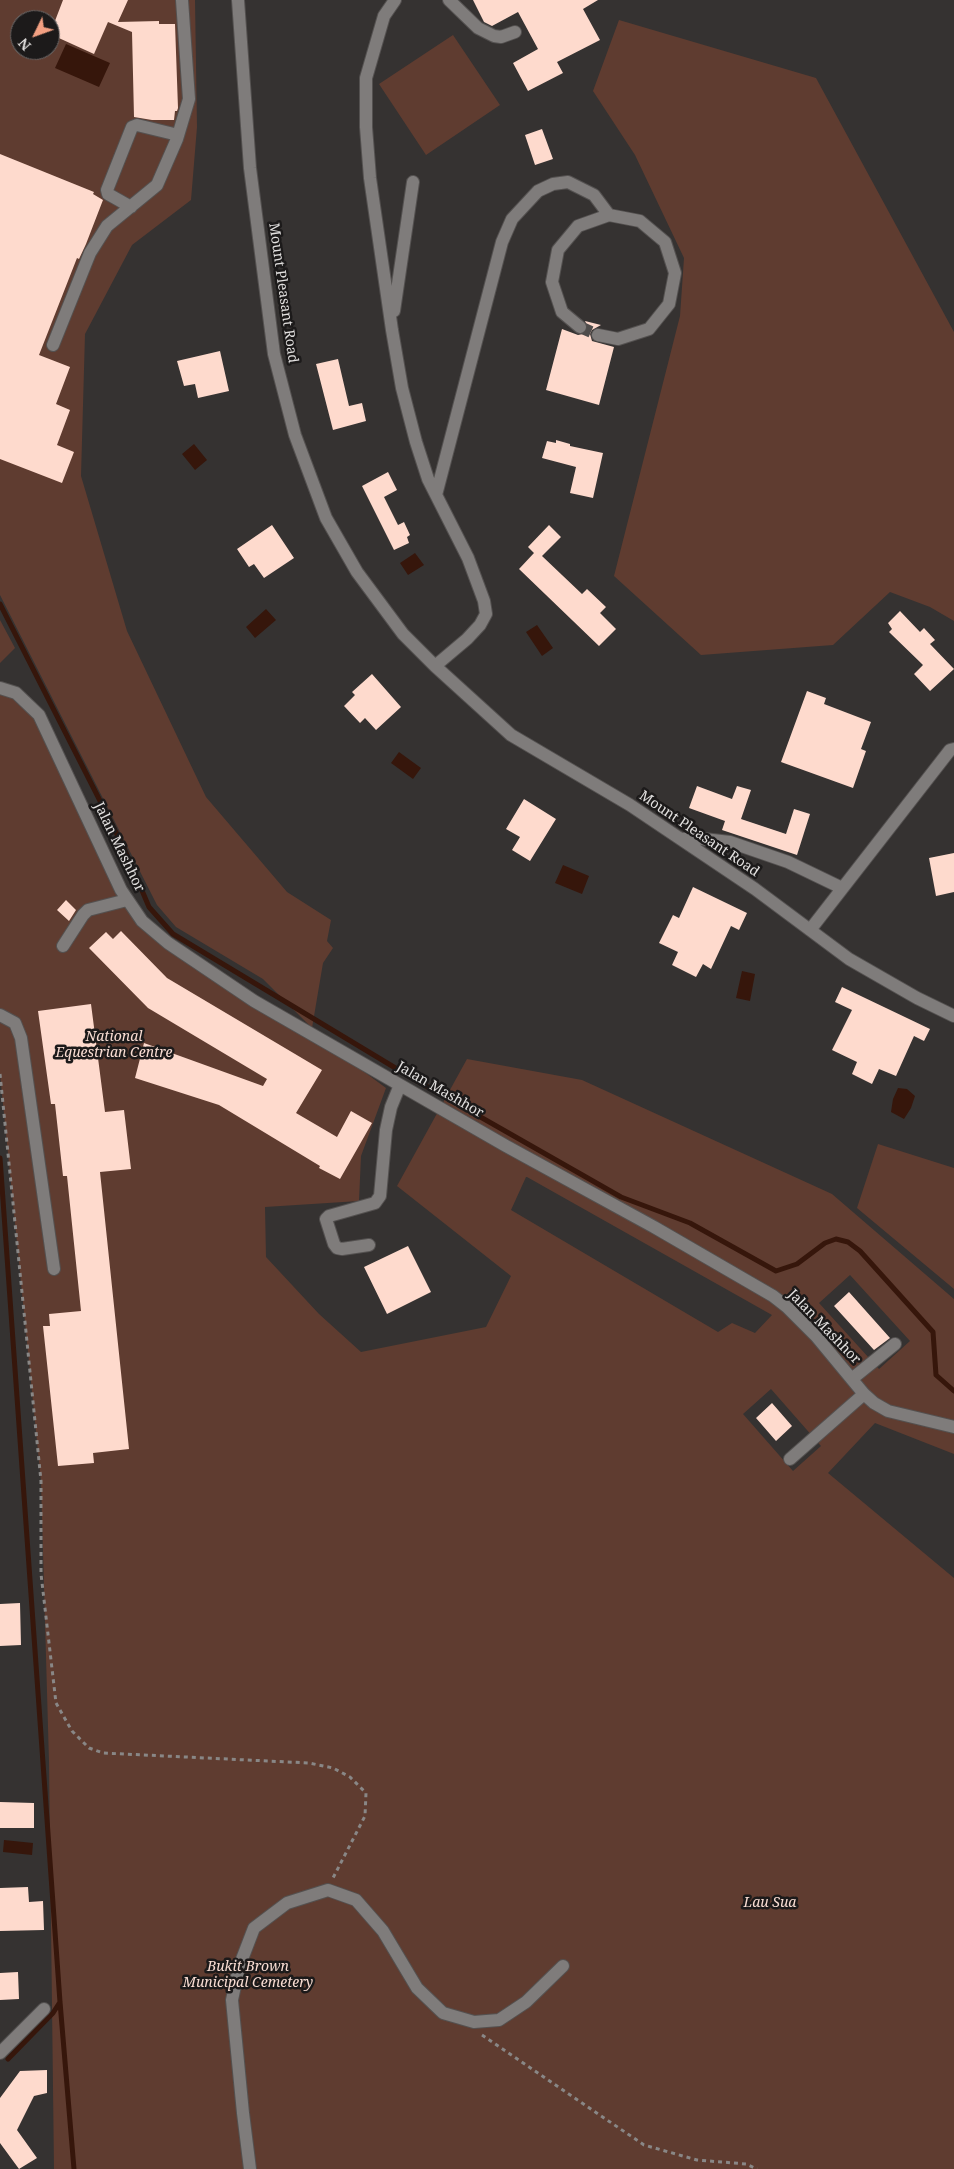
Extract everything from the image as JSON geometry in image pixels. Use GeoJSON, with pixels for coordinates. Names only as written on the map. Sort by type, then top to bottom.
{"type":"FeatureCollection","features":[{"type":"Feature","properties":{"kind":"street"},"geometry":{"type":"LineString","coordinates":[[53,345],[90,253],[107,226],[157,186],[178,135],[189,99],[182,0]]}},
{"type":"Feature","properties":{"kind":"street","name":"Mount Pleasant Road"},"geometry":{"type":"LineString","coordinates":[[238,0],[250,168],[274,354],[295,435],[326,518],[357,572],[403,634],[435,666],[512,735],[630,805],[755,889],[849,959],[917,998],[954,1016]]}},
{"type":"Feature","properties":{"kind":"street"},"geometry":{"type":"LineString","coordinates":[[395,0],[384,16],[374,44],[366,78],[366,127],[370,178],[392,330],[402,388],[428,479],[468,558],[484,601],[486,614],[480,625],[467,639],[435,666]]}},
{"type":"Feature","properties":{"kind":"street"},"geometry":{"type":"LineString","coordinates":[[449,0],[478,28],[494,36],[501,37],[515,32]]}},
{"type":"Feature","properties":{"kind":"street"},"geometry":{"type":"LineString","coordinates":[[131,207],[108,194],[107,190],[132,128],[137,124],[178,135]]}},
{"type":"Feature","properties":{"kind":"street"},"geometry":{"type":"LineString","coordinates":[[392,330],[413,182]]}},
{"type":"Feature","properties":{"kind":"street"},"geometry":{"type":"LineString","coordinates":[[436,495],[502,242],[512,218],[538,192],[553,184],[568,182],[594,195],[609,215]]}},
{"type":"Feature","properties":{"kind":"street"},"geometry":{"type":"LineString","coordinates":[[580,327],[562,312],[552,282],[558,250],[578,226],[609,215],[640,221],[665,242],[676,273],[669,304],[649,329],[618,339],[598,335]]}},
{"type":"Feature","properties":{"kind":"street","name":"Jalan Mashhor"},"geometry":{"type":"LineString","coordinates":[[0,688],[16,693],[40,715],[127,900],[142,922],[182,954],[254,1001],[506,1146],[654,1226],[773,1296],[816,1336],[853,1378],[864,1394],[888,1411],[954,1427]]}},
{"type":"Feature","properties":{"kind":"street"},"geometry":{"type":"LineString","coordinates":[[810,930],[950,750],[954,748]]}},
{"type":"Feature","properties":{"kind":"street"},"geometry":{"type":"LineString","coordinates":[[681,839],[695,838],[730,842],[788,862],[842,888]]}},
{"type":"Feature","properties":{"kind":"street"},"geometry":{"type":"LineString","coordinates":[[63,946],[88,910],[127,900]]}},
{"type":"Feature","properties":{"kind":"street"},"geometry":{"type":"LineString","coordinates":[[0,1015],[15,1023],[21,1038],[54,1270]]}},
{"type":"Feature","properties":{"kind":"street"},"geometry":{"type":"LineString","coordinates":[[369,1245],[342,1250],[337,1248],[326,1219],[329,1216],[375,1203],[380,1196],[386,1130],[391,1107],[400,1085]]}},
{"type":"Feature","properties":{"kind":"street"},"geometry":{"type":"LineString","coordinates":[[853,1378],[894,1344]]}},
{"type":"Feature","properties":{"kind":"street"},"geometry":{"type":"LineString","coordinates":[[790,1459],[864,1394]]}},
{"type":"Feature","properties":{"kind":"street"},"geometry":{"type":"LineString","coordinates":[[250,2169],[232,2000],[239,1967],[254,1928],[287,1903],[328,1890],[356,1900],[383,1931],[417,1988],[443,2013],[474,2022],[499,2020],[526,2002],[563,1966]]}},
{"type":"Feature","properties":{"kind":"street"},"geometry":{"type":"LineString","coordinates":[[0,2053],[44,2009]]}},
{"type":"Feature","properties":{"kind":"path"},"geometry":{"type":"LineString","coordinates":[[0,1074],[42,1481],[41,1574],[56,1703],[72,1731],[89,1748],[102,1753],[309,1763],[333,1768],[350,1777],[366,1794],[366,1816],[341,1861],[328,1890]]}},
{"type":"Feature","properties":{"kind":"path"},"geometry":{"type":"LineString","coordinates":[[474,2022],[484,2038],[644,2145],[697,2160],[746,2164],[757,2169]]}},
{"type":"Feature","properties":{"kind":"green space"},"geometry":{"type":"Polygon","coordinates":[[[0,0],[195,0],[197,127],[191,200],[132,245],[85,334],[81,476],[127,631],[206,797],[287,892],[331,920],[327,941],[333,948],[323,963],[312,1028],[263,979],[176,927],[157,905],[0,595],[0,0]]]}},
{"type":"Feature","properties":{"kind":"green space"},"geometry":{"type":"Polygon","coordinates":[[[619,20],[816,78],[954,332],[954,621],[930,607],[890,592],[833,645],[701,655],[614,576],[680,316],[684,258],[635,155],[593,91],[619,20]]]}},
{"type":"Feature","properties":{"kind":"green space"},"geometry":{"type":"Polygon","coordinates":[[[453,35],[500,105],[426,155],[379,84],[453,35]]]}},
{"type":"Feature","properties":{"kind":"green space"},"geometry":{"type":"Polygon","coordinates":[[[0,620],[15,648],[0,663],[0,620]]]}},
{"type":"Feature","properties":{"kind":"green space"},"geometry":{"type":"Polygon","coordinates":[[[0,689],[30,705],[98,844],[145,922],[321,1040],[386,1088],[361,1156],[359,1201],[265,1207],[266,1257],[319,1314],[361,1352],[486,1327],[511,1276],[397,1186],[467,1059],[582,1080],[832,1194],[954,1299],[954,1454],[875,1423],[828,1473],[954,1578],[954,2169],[54,2169],[49,1762],[41,1481],[0,1074],[0,689]],[[527,1177],[511,1210],[718,1332],[732,1323],[755,1333],[772,1315],[527,1177]],[[850,1275],[819,1303],[879,1369],[910,1341],[850,1275]],[[771,1389],[743,1414],[793,1471],[821,1446],[771,1389]]]}},
{"type":"Feature","properties":{"kind":"green space"},"geometry":{"type":"Polygon","coordinates":[[[878,1144],[954,1168],[954,1289],[857,1208],[878,1144]]]}},
{"type":"Feature","properties":{"kind":"shaded area"},"geometry":{"type":"Polygon","coordinates":[[[66,44],[110,63],[99,87],[55,68],[66,44]]]}},
{"type":"Feature","properties":{"kind":"shaded area"},"geometry":{"type":"Polygon","coordinates":[[[194,444],[207,460],[195,470],[182,454],[194,444]]]}},
{"type":"Feature","properties":{"kind":"shaded area"},"geometry":{"type":"Polygon","coordinates":[[[415,553],[424,565],[408,575],[400,563],[415,553]]]}},
{"type":"Feature","properties":{"kind":"shaded area"},"geometry":{"type":"Polygon","coordinates":[[[266,609],[276,620],[255,638],[246,627],[266,609]]]}},
{"type":"Feature","properties":{"kind":"shaded area"},"geometry":{"type":"Polygon","coordinates":[[[537,625],[553,648],[542,656],[526,632],[537,625]]]}},
{"type":"Feature","properties":{"kind":"shaded area"},"geometry":{"type":"Polygon","coordinates":[[[399,752],[421,768],[413,779],[391,763],[399,752]]]}},
{"type":"Feature","properties":{"kind":"shaded area"},"geometry":{"type":"Polygon","coordinates":[[[563,865],[589,876],[582,894],[555,883],[563,865]]]}},
{"type":"Feature","properties":{"kind":"shaded area"},"geometry":{"type":"Polygon","coordinates":[[[742,971],[755,974],[750,1001],[736,998],[742,971]]]}},
{"type":"Feature","properties":{"kind":"shaded area"},"geometry":{"type":"Polygon","coordinates":[[[898,1088],[907,1089],[915,1096],[911,1108],[904,1119],[891,1112],[893,1099],[898,1088]]]}},
{"type":"Feature","properties":{"kind":"shaded area"},"geometry":{"type":"Polygon","coordinates":[[[4,1840],[33,1843],[32,1855],[3,1852],[4,1840]]]}},
{"type":"Feature","properties":{"kind":"building"},"geometry":{"type":"Polygon","coordinates":[[[63,0],[128,0],[118,22],[159,21],[159,24],[175,24],[178,108],[175,111],[174,120],[152,120],[134,117],[132,32],[108,22],[94,54],[60,39],[59,10],[63,0]]]}},
{"type":"Feature","properties":{"kind":"building"},"geometry":{"type":"Polygon","coordinates":[[[473,0],[598,0],[583,9],[600,40],[557,62],[563,73],[528,91],[513,63],[538,49],[518,12],[492,26],[484,22],[473,0]]]}},
{"type":"Feature","properties":{"kind":"building"},"geometry":{"type":"Polygon","coordinates":[[[542,129],[553,159],[535,165],[525,135],[542,129]]]}},
{"type":"Feature","properties":{"kind":"building"},"geometry":{"type":"Polygon","coordinates":[[[0,154],[94,192],[93,194],[103,200],[86,244],[79,259],[77,258],[39,355],[70,367],[56,404],[70,410],[57,445],[74,452],[62,483],[0,459],[0,154]]]}},
{"type":"Feature","properties":{"kind":"building"},"geometry":{"type":"Polygon","coordinates":[[[585,321],[601,325],[592,330],[590,334],[592,341],[614,347],[599,405],[546,390],[562,329],[578,335],[583,334],[588,328],[585,321]]]}},
{"type":"Feature","properties":{"kind":"building"},"geometry":{"type":"Polygon","coordinates":[[[220,351],[229,391],[198,398],[195,384],[184,386],[177,361],[220,351]]]}},
{"type":"Feature","properties":{"kind":"building"},"geometry":{"type":"Polygon","coordinates":[[[338,359],[349,406],[362,403],[366,421],[333,430],[316,364],[338,359]]]}},
{"type":"Feature","properties":{"kind":"building"},"geometry":{"type":"Polygon","coordinates":[[[556,440],[570,444],[570,446],[603,453],[593,498],[570,493],[576,467],[542,458],[547,441],[556,443],[556,440]]]}},
{"type":"Feature","properties":{"kind":"building"},"geometry":{"type":"Polygon","coordinates":[[[388,472],[397,490],[384,497],[398,525],[404,522],[410,535],[407,537],[409,543],[394,550],[362,486],[388,472]]]}},
{"type":"Feature","properties":{"kind":"building"},"geometry":{"type":"Polygon","coordinates":[[[272,525],[294,558],[264,578],[254,564],[249,567],[237,549],[272,525]]]}},
{"type":"Feature","properties":{"kind":"building"},"geometry":{"type":"Polygon","coordinates":[[[549,525],[561,537],[542,556],[582,594],[587,589],[606,607],[600,613],[616,629],[599,646],[519,569],[534,553],[528,547],[549,525]]]}},
{"type":"Feature","properties":{"kind":"building"},"geometry":{"type":"Polygon","coordinates":[[[900,611],[920,632],[924,628],[935,640],[930,644],[954,669],[930,691],[914,674],[923,665],[889,632],[892,629],[888,623],[900,611]]]}},
{"type":"Feature","properties":{"kind":"building"},"geometry":{"type":"Polygon","coordinates":[[[372,674],[401,707],[376,730],[365,718],[360,723],[344,706],[355,695],[352,692],[372,674]]]}},
{"type":"Feature","properties":{"kind":"building"},"geometry":{"type":"Polygon","coordinates":[[[807,691],[826,698],[824,704],[871,722],[861,749],[866,751],[853,788],[781,762],[807,691]]]}},
{"type":"Feature","properties":{"kind":"building"},"geometry":{"type":"Polygon","coordinates":[[[697,786],[732,799],[737,786],[751,790],[741,819],[786,834],[794,809],[810,814],[797,855],[722,830],[725,821],[689,808],[697,786]]]}},
{"type":"Feature","properties":{"kind":"building"},"geometry":{"type":"Polygon","coordinates":[[[524,799],[556,819],[530,861],[512,850],[520,837],[506,829],[524,799]]]}},
{"type":"Feature","properties":{"kind":"building"},"geometry":{"type":"Polygon","coordinates":[[[954,853],[954,892],[936,896],[929,858],[954,853]]]}},
{"type":"Feature","properties":{"kind":"building"},"geometry":{"type":"Polygon","coordinates":[[[693,887],[747,913],[739,930],[731,926],[711,969],[703,964],[696,977],[672,965],[678,952],[659,943],[673,915],[679,918],[693,887]]]}},
{"type":"Feature","properties":{"kind":"building"},"geometry":{"type":"Polygon","coordinates":[[[66,900],[76,910],[69,921],[57,910],[66,900]]]}},
{"type":"Feature","properties":{"kind":"building"},"geometry":{"type":"Polygon","coordinates":[[[121,931],[167,978],[322,1070],[296,1113],[337,1137],[351,1111],[372,1123],[340,1179],[319,1168],[320,1166],[219,1105],[135,1078],[144,1043],[263,1086],[267,1079],[148,1008],[89,948],[106,932],[113,939],[121,931]]]}},
{"type":"Feature","properties":{"kind":"building"},"geometry":{"type":"Polygon","coordinates":[[[842,987],[930,1029],[924,1041],[914,1036],[896,1076],[879,1069],[872,1084],[852,1074],[857,1062],[832,1050],[852,1010],[835,1002],[842,987]]]}},
{"type":"Feature","properties":{"kind":"building"},"geometry":{"type":"Polygon","coordinates":[[[91,1004],[105,1112],[124,1110],[131,1169],[100,1172],[129,1449],[93,1453],[94,1463],[58,1466],[43,1326],[50,1326],[49,1314],[81,1311],[67,1176],[63,1176],[55,1104],[51,1104],[38,1011],[91,1004]]]}},
{"type":"Feature","properties":{"kind":"building"},"geometry":{"type":"Polygon","coordinates":[[[408,1246],[431,1292],[387,1314],[364,1267],[408,1246]]]}},
{"type":"Feature","properties":{"kind":"building"},"geometry":{"type":"Polygon","coordinates":[[[849,1292],[890,1338],[874,1350],[834,1306],[849,1292]]]}},
{"type":"Feature","properties":{"kind":"building"},"geometry":{"type":"Polygon","coordinates":[[[772,1403],[792,1426],[776,1441],[756,1418],[772,1403]]]}},
{"type":"Feature","properties":{"kind":"building"},"geometry":{"type":"Polygon","coordinates":[[[20,1603],[21,1645],[0,1646],[0,1604],[20,1603]]]}},
{"type":"Feature","properties":{"kind":"building"},"geometry":{"type":"Polygon","coordinates":[[[0,1802],[34,1803],[34,1828],[0,1828],[0,1802]]]}},
{"type":"Feature","properties":{"kind":"building"},"geometry":{"type":"Polygon","coordinates":[[[28,1887],[29,1902],[43,1901],[44,1930],[0,1931],[0,1888],[28,1887]]]}},
{"type":"Feature","properties":{"kind":"building"},"geometry":{"type":"Polygon","coordinates":[[[18,1972],[19,1999],[0,2000],[0,1973],[18,1972]]]}},
{"type":"Feature","properties":{"kind":"building"},"geometry":{"type":"Polygon","coordinates":[[[47,2070],[47,2093],[34,2096],[17,2130],[37,2158],[19,2169],[0,2143],[0,2098],[20,2071],[47,2070]]]}},
{"type":"Feature","properties":{"kind":"waterway"},"geometry":{"type":"LineString","coordinates":[[0,604],[124,848],[149,907],[173,934],[412,1078],[621,1197],[690,1223],[776,1271],[797,1264],[825,1243],[836,1239],[848,1242],[860,1251],[933,1332],[936,1375],[954,1391]]}},
{"type":"Feature","properties":{"kind":"waterway"},"geometry":{"type":"LineString","coordinates":[[0,1158],[60,2002],[74,2169]]}},
{"type":"Feature","properties":{"kind":"waterway"},"geometry":{"type":"LineString","coordinates":[[8,2059],[53,2013],[60,2002]]}},
{"type":"Feature","properties":{"kind":"tunnel"},"geometry":{"type":"LineString","coordinates":[[580,327],[598,335]]}},
{"type":"Feature","properties":{"kind":"park label","name":"National Equestrian Centre"},"geometry":{"type":"Point","coordinates":[114,1046]}},
{"type":"Feature","properties":{"kind":"park label","name":"Lau Sua"},"geometry":{"type":"Point","coordinates":[770,1903]}},
{"type":"Feature","properties":{"kind":"park label","name":"Bukit Brown Municipal Cemetery"},"geometry":{"type":"Point","coordinates":[248,1975]}}]}
